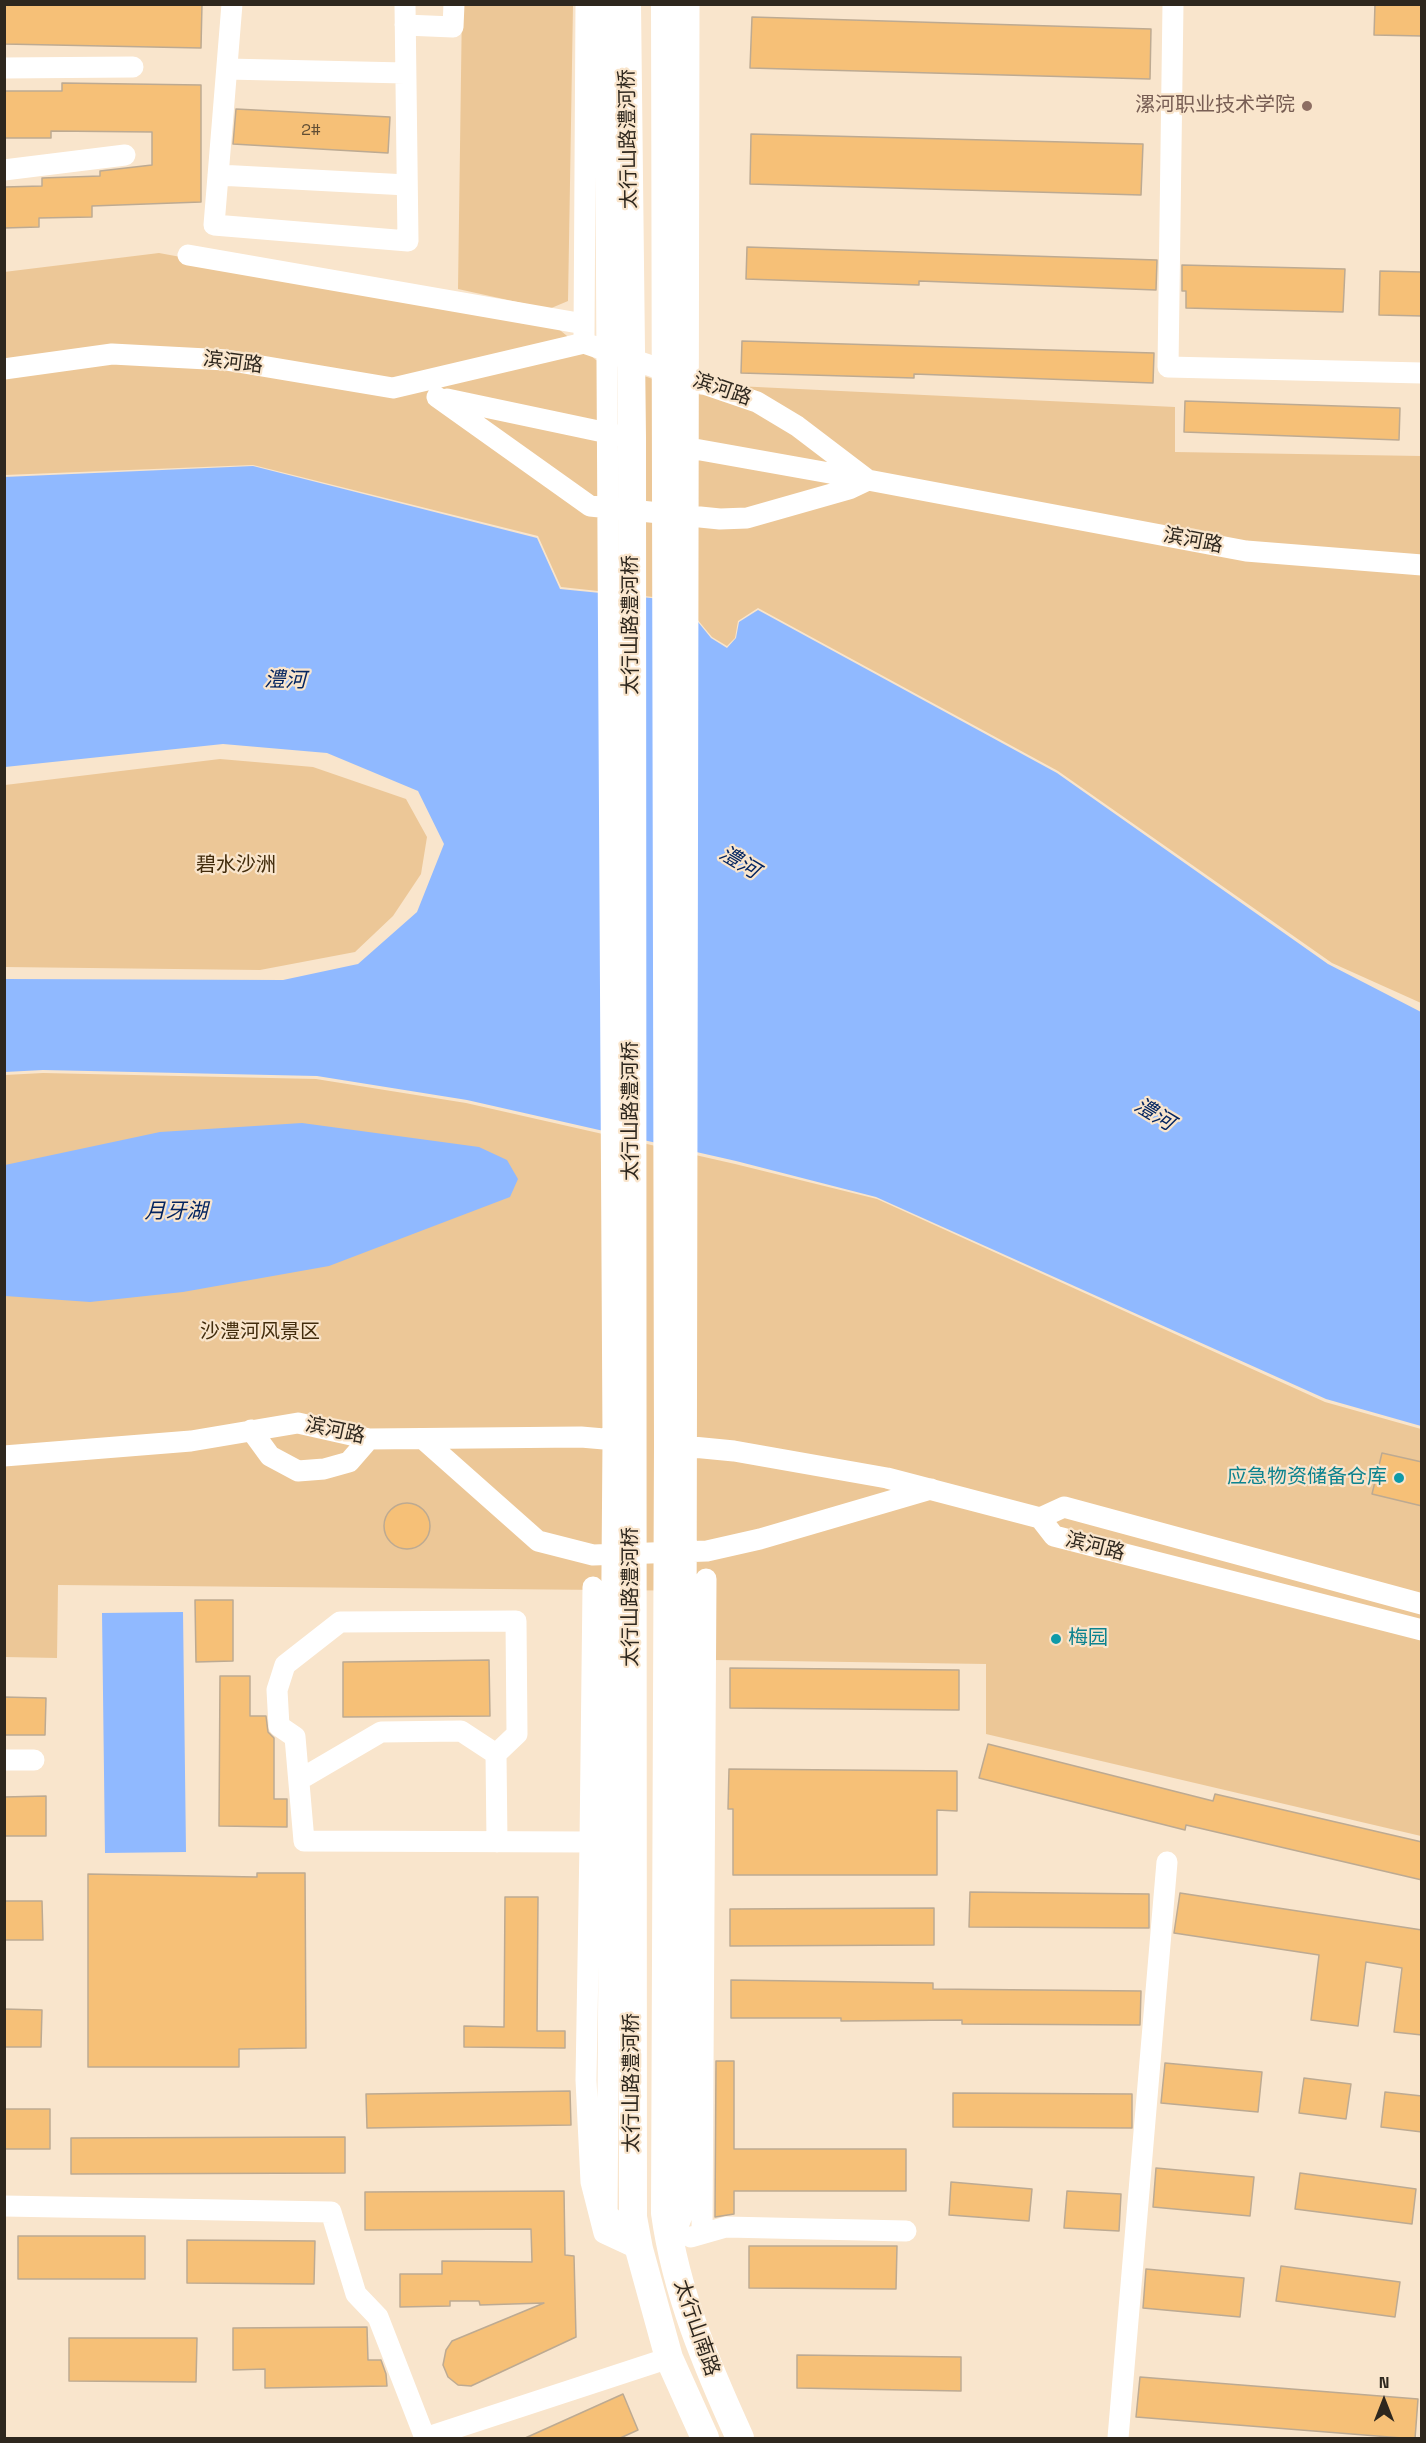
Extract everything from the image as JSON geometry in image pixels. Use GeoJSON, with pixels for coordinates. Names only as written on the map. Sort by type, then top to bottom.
{"type":"FeatureCollection","features":[{"type":"Feature","properties":{"kind":"main road","name":"太行山路澧河桥"},"geometry":{"type":"LineString","coordinates":[[620,2215],[622,1441],[620,435],[627,4]]}},
{"type":"Feature","properties":{"kind":"main road","name":"太行山路澧河桥"},"geometry":{"type":"LineString","coordinates":[[665,4],[678,446],[675,2211]]}},
{"type":"Feature","properties":{"kind":"main road","name":"太行山南路"},"geometry":{"type":"LineString","coordinates":[[675,2211],[669,2247],[701,2351],[740,2439]]}},
{"type":"Feature","properties":{"kind":"main road","name":"太行山南路"},"geometry":{"type":"LineString","coordinates":[[620,2215],[639,2249],[669,2358],[705,2439]]}},
{"type":"Feature","properties":{"kind":"main road"},"geometry":{"type":"LineString","coordinates":[[639,2249],[669,2247]]}},
{"type":"Feature","properties":{"kind":"street"},"geometry":{"type":"LineString","coordinates":[[232,4],[214,225],[408,241],[405,15],[453,27],[454,4]]}},
{"type":"Feature","properties":{"kind":"street"},"geometry":{"type":"LineString","coordinates":[[188,255],[584,333],[586,4]]}},
{"type":"Feature","properties":{"kind":"street","name":"太行山路澧河桥"},"geometry":{"type":"LineString","coordinates":[[604,4],[620,435]]}},
{"type":"Feature","properties":{"kind":"street","name":"太行山路澧河桥"},"geometry":{"type":"LineString","coordinates":[[678,446],[697,382],[687,108],[689,4]]}},
{"type":"Feature","properties":{"kind":"street"},"geometry":{"type":"LineString","coordinates":[[697,382],[702,4]]}},
{"type":"Feature","properties":{"kind":"street"},"geometry":{"type":"LineString","coordinates":[[1173,4],[1168,367],[1422,373]]}},
{"type":"Feature","properties":{"kind":"street"},"geometry":{"type":"LineString","coordinates":[[4,68],[133,67]]}},
{"type":"Feature","properties":{"kind":"street"},"geometry":{"type":"LineString","coordinates":[[227,69],[405,73]]}},
{"type":"Feature","properties":{"kind":"street"},"geometry":{"type":"LineString","coordinates":[[4,170],[125,155]]}},
{"type":"Feature","properties":{"kind":"street"},"geometry":{"type":"LineString","coordinates":[[218,175],[407,185]]}},
{"type":"Feature","properties":{"kind":"street","name":"滨河路"},"geometry":{"type":"LineString","coordinates":[[4,369],[112,354],[226,360],[393,388],[584,333],[697,382],[757,402],[797,426],[868,480],[1246,551],[1422,565]]}},
{"type":"Feature","properties":{"kind":"street"},"geometry":{"type":"LineString","coordinates":[[393,388],[620,435]]}},
{"type":"Feature","properties":{"kind":"street"},"geometry":{"type":"LineString","coordinates":[[437,397],[590,506],[720,519],[747,518],[849,489],[868,480]]}},
{"type":"Feature","properties":{"kind":"street"},"geometry":{"type":"LineString","coordinates":[[678,446],[868,480]]}},
{"type":"Feature","properties":{"kind":"street","name":"滨河路"},"geometry":{"type":"LineString","coordinates":[[4,1456],[191,1441],[298,1423],[369,1439],[581,1437],[622,1441]]}},
{"type":"Feature","properties":{"kind":"street"},"geometry":{"type":"LineString","coordinates":[[251,1430],[270,1456],[298,1471],[324,1469],[349,1462],[369,1439]]}},
{"type":"Feature","properties":{"kind":"street"},"geometry":{"type":"LineString","coordinates":[[423,1438],[538,1541],[593,1555],[707,1551],[760,1539],[931,1489]]}},
{"type":"Feature","properties":{"kind":"street","name":"滨河路"},"geometry":{"type":"LineString","coordinates":[[677,1445],[734,1451],[931,1489],[1040,1518],[1054,1536],[1422,1630]]}},
{"type":"Feature","properties":{"kind":"street"},"geometry":{"type":"LineString","coordinates":[[1040,1518],[1064,1507],[1422,1604]]}},
{"type":"Feature","properties":{"kind":"street"},"geometry":{"type":"LineString","coordinates":[[702,2232],[706,1579]]}},
{"type":"Feature","properties":{"kind":"street"},"geometry":{"type":"LineString","coordinates":[[593,1587],[586,2080],[591,2182],[604,2233],[639,2249]]}},
{"type":"Feature","properties":{"kind":"street"},"geometry":{"type":"LineString","coordinates":[[1352,1612],[1358,1588]]}},
{"type":"Feature","properties":{"kind":"street"},"geometry":{"type":"LineString","coordinates":[[497,1842],[496,1754],[517,1734],[516,1621],[340,1622],[285,1665],[277,1690],[279,1726],[295,1737],[304,1840],[497,1842],[590,1842]]}},
{"type":"Feature","properties":{"kind":"street"},"geometry":{"type":"LineString","coordinates":[[299,1780],[381,1732],[462,1731],[496,1754]]}},
{"type":"Feature","properties":{"kind":"street"},"geometry":{"type":"LineString","coordinates":[[4,1760],[34,1760]]}},
{"type":"Feature","properties":{"kind":"street"},"geometry":{"type":"LineString","coordinates":[[1118,2439],[1167,1862]]}},
{"type":"Feature","properties":{"kind":"street"},"geometry":{"type":"LineString","coordinates":[[4,2206],[331,2212],[356,2294],[378,2317],[425,2439],[669,2358]]}},
{"type":"Feature","properties":{"kind":"street"},"geometry":{"type":"LineString","coordinates":[[669,2247],[702,2232],[726,2227],[906,2231]]}},
{"type":"Feature","properties":{"kind":"green space"},"geometry":{"type":"Polygon","coordinates":[[[462,5],[573,5],[568,301],[549,309],[458,289],[462,5]]]}},
{"type":"Feature","properties":{"kind":"green space"},"geometry":{"type":"Polygon","coordinates":[[[159,253],[555,326],[596,360],[701,395],[736,386],[1175,407],[1175,452],[1421,456],[1421,1003],[1332,963],[1058,771],[758,608],[738,621],[735,638],[727,646],[712,637],[681,600],[561,587],[538,536],[253,465],[5,475],[4,272],[159,253]]]}},
{"type":"Feature","properties":{"kind":"green space","name":"碧水沙洲"},"geometry":{"type":"Polygon","coordinates":[[[220,759],[313,767],[406,799],[427,837],[421,874],[393,916],[355,952],[260,970],[5,967],[5,785],[220,759]]]}},
{"type":"Feature","properties":{"kind":"green space","name":"沙澧河风景区"},"geometry":{"type":"Polygon","coordinates":[[[43,1073],[316,1079],[466,1103],[877,1199],[1325,1402],[1421,1429],[1421,1836],[986,1734],[986,1664],[713,1660],[713,1591],[58,1585],[57,1658],[5,1657],[5,1075],[43,1073]]]}},
{"type":"Feature","properties":{"kind":"water","name":"澧河"},"geometry":{"type":"Polygon","coordinates":[[[253,466],[537,538],[560,589],[681,601],[711,638],[727,648],[736,638],[739,622],[758,610],[1057,773],[1328,964],[1421,1012],[1421,1426],[1326,1399],[876,1197],[736,1161],[467,1100],[317,1076],[43,1070],[5,1072],[5,979],[283,980],[358,964],[417,912],[444,844],[418,791],[327,753],[223,744],[5,767],[4,477],[253,466]]]}},
{"type":"Feature","properties":{"kind":"water","name":"月牙湖"},"geometry":{"type":"Polygon","coordinates":[[[302,1123],[479,1147],[507,1160],[518,1179],[510,1197],[329,1266],[183,1292],[90,1302],[5,1296],[5,1165],[160,1132],[302,1123]]]}},
{"type":"Feature","properties":{"kind":"water"},"geometry":{"type":"Polygon","coordinates":[[[183,1612],[186,1852],[105,1853],[102,1613],[183,1612]]]}},
{"type":"Feature","properties":{"kind":"building"},"geometry":{"type":"Polygon","coordinates":[[[4,4],[202,4],[201,48],[4,44],[4,4]]]}},
{"type":"Feature","properties":{"kind":"building"},"geometry":{"type":"Polygon","coordinates":[[[1375,4],[1422,4],[1422,36],[1374,35],[1375,4]]]}},
{"type":"Feature","properties":{"kind":"building"},"geometry":{"type":"Polygon","coordinates":[[[752,17],[1151,29],[1150,79],[750,68],[752,17]]]}},
{"type":"Feature","properties":{"kind":"building"},"geometry":{"type":"Polygon","coordinates":[[[62,83],[201,85],[201,202],[92,206],[92,217],[39,218],[39,227],[4,228],[4,187],[42,186],[42,178],[100,176],[100,171],[152,165],[152,132],[51,131],[51,138],[4,138],[4,91],[62,91],[62,83]]]}},
{"type":"Feature","properties":{"kind":"building"},"geometry":{"type":"Polygon","coordinates":[[[236,109],[390,117],[388,153],[233,144],[236,109]]]}},
{"type":"Feature","properties":{"kind":"building"},"geometry":{"type":"Polygon","coordinates":[[[751,134],[1143,144],[1141,195],[750,184],[751,134]]]}},
{"type":"Feature","properties":{"kind":"building"},"geometry":{"type":"Polygon","coordinates":[[[747,247],[1157,260],[1156,290],[919,281],[919,285],[746,279],[747,247]]]}},
{"type":"Feature","properties":{"kind":"building"},"geometry":{"type":"Polygon","coordinates":[[[1182,265],[1345,269],[1343,312],[1186,308],[1186,291],[1182,291],[1182,265]]]}},
{"type":"Feature","properties":{"kind":"building"},"geometry":{"type":"Polygon","coordinates":[[[1380,271],[1422,272],[1422,316],[1379,315],[1380,271]]]}},
{"type":"Feature","properties":{"kind":"building"},"geometry":{"type":"Polygon","coordinates":[[[742,341],[1154,353],[1153,383],[914,374],[914,378],[741,373],[742,341]]]}},
{"type":"Feature","properties":{"kind":"building"},"geometry":{"type":"Polygon","coordinates":[[[1185,401],[1400,408],[1399,440],[1184,432],[1185,401]]]}},
{"type":"Feature","properties":{"kind":"building","name":"应急物资储备仓库"},"geometry":{"type":"Polygon","coordinates":[[[1382,1453],[1422,1462],[1422,1506],[1372,1494],[1382,1453]]]}},
{"type":"Feature","properties":{"kind":"building"},"geometry":{"type":"Polygon","coordinates":[[[407,1503],[423,1510],[430,1526],[423,1542],[407,1549],[391,1542],[384,1526],[391,1510],[407,1503]]]}},
{"type":"Feature","properties":{"kind":"building"},"geometry":{"type":"Polygon","coordinates":[[[195,1600],[233,1600],[233,1661],[196,1662],[195,1600]]]}},
{"type":"Feature","properties":{"kind":"building"},"geometry":{"type":"Polygon","coordinates":[[[489,1660],[490,1716],[343,1717],[343,1662],[489,1660]]]}},
{"type":"Feature","properties":{"kind":"building"},"geometry":{"type":"Polygon","coordinates":[[[730,1668],[959,1670],[959,1710],[730,1708],[730,1668]]]}},
{"type":"Feature","properties":{"kind":"building"},"geometry":{"type":"Polygon","coordinates":[[[220,1676],[250,1676],[250,1716],[266,1716],[268,1732],[274,1738],[274,1799],[287,1799],[287,1827],[219,1826],[220,1676]]]}},
{"type":"Feature","properties":{"kind":"building"},"geometry":{"type":"Polygon","coordinates":[[[4,1697],[46,1698],[45,1735],[4,1735],[4,1697]]]}},
{"type":"Feature","properties":{"kind":"building"},"geometry":{"type":"Polygon","coordinates":[[[988,1744],[1213,1801],[1215,1794],[1422,1842],[1422,1880],[1186,1825],[1185,1830],[979,1778],[988,1744]]]}},
{"type":"Feature","properties":{"kind":"building"},"geometry":{"type":"Polygon","coordinates":[[[729,1769],[957,1771],[957,1811],[937,1810],[937,1875],[733,1875],[733,1809],[728,1809],[729,1769]]]}},
{"type":"Feature","properties":{"kind":"building"},"geometry":{"type":"Polygon","coordinates":[[[46,1796],[46,1836],[4,1836],[4,1797],[46,1796]]]}},
{"type":"Feature","properties":{"kind":"building"},"geometry":{"type":"Polygon","coordinates":[[[257,1873],[305,1873],[306,2048],[239,2049],[239,2067],[88,2067],[88,1874],[257,1877],[257,1873]]]}},
{"type":"Feature","properties":{"kind":"building"},"geometry":{"type":"Polygon","coordinates":[[[970,1892],[1149,1894],[1149,1928],[969,1927],[970,1892]]]}},
{"type":"Feature","properties":{"kind":"building"},"geometry":{"type":"Polygon","coordinates":[[[1180,1893],[1422,1930],[1422,2035],[1394,2032],[1402,1968],[1366,1962],[1358,2026],[1311,2020],[1319,1955],[1174,1933],[1180,1893]]]}},
{"type":"Feature","properties":{"kind":"building"},"geometry":{"type":"Polygon","coordinates":[[[505,1897],[538,1897],[537,2031],[565,2031],[565,2048],[464,2047],[464,2026],[504,2027],[505,1897]]]}},
{"type":"Feature","properties":{"kind":"building"},"geometry":{"type":"Polygon","coordinates":[[[4,1901],[42,1901],[43,1940],[4,1940],[4,1901]]]}},
{"type":"Feature","properties":{"kind":"building"},"geometry":{"type":"Polygon","coordinates":[[[934,1908],[934,1945],[730,1946],[730,1909],[934,1908]]]}},
{"type":"Feature","properties":{"kind":"building"},"geometry":{"type":"Polygon","coordinates":[[[731,1980],[933,1983],[933,1989],[1141,1991],[1140,2025],[962,2024],[962,2020],[841,2021],[841,2018],[731,2018],[731,1980]]]}},
{"type":"Feature","properties":{"kind":"building"},"geometry":{"type":"Polygon","coordinates":[[[4,2009],[42,2010],[41,2047],[4,2047],[4,2009]]]}},
{"type":"Feature","properties":{"kind":"building"},"geometry":{"type":"Polygon","coordinates":[[[716,2061],[734,2061],[734,2149],[906,2149],[906,2191],[734,2191],[734,2214],[715,2217],[716,2061]]]}},
{"type":"Feature","properties":{"kind":"building"},"geometry":{"type":"Polygon","coordinates":[[[1165,2063],[1262,2072],[1258,2112],[1161,2103],[1165,2063]]]}},
{"type":"Feature","properties":{"kind":"building"},"geometry":{"type":"Polygon","coordinates":[[[1304,2078],[1351,2084],[1346,2119],[1299,2113],[1304,2078]]]}},
{"type":"Feature","properties":{"kind":"building"},"geometry":{"type":"Polygon","coordinates":[[[570,2091],[571,2125],[367,2128],[366,2094],[570,2091]]]}},
{"type":"Feature","properties":{"kind":"building"},"geometry":{"type":"Polygon","coordinates":[[[1385,2092],[1422,2096],[1422,2132],[1381,2127],[1385,2092]]]}},
{"type":"Feature","properties":{"kind":"building"},"geometry":{"type":"Polygon","coordinates":[[[953,2093],[1132,2094],[1132,2128],[953,2127],[953,2093]]]}},
{"type":"Feature","properties":{"kind":"building"},"geometry":{"type":"Polygon","coordinates":[[[4,2109],[50,2109],[50,2149],[4,2149],[4,2109]]]}},
{"type":"Feature","properties":{"kind":"building"},"geometry":{"type":"Polygon","coordinates":[[[345,2137],[345,2173],[71,2174],[71,2138],[345,2137]]]}},
{"type":"Feature","properties":{"kind":"building"},"geometry":{"type":"Polygon","coordinates":[[[1156,2168],[1254,2177],[1250,2216],[1153,2207],[1156,2168]]]}},
{"type":"Feature","properties":{"kind":"building"},"geometry":{"type":"Polygon","coordinates":[[[1300,2173],[1416,2189],[1412,2224],[1295,2209],[1300,2173]]]}},
{"type":"Feature","properties":{"kind":"building"},"geometry":{"type":"Polygon","coordinates":[[[951,2182],[1032,2189],[1029,2221],[949,2215],[951,2182]]]}},
{"type":"Feature","properties":{"kind":"building"},"geometry":{"type":"Polygon","coordinates":[[[564,2191],[565,2255],[574,2256],[576,2337],[471,2386],[458,2385],[448,2377],[443,2365],[446,2350],[452,2341],[544,2303],[480,2305],[479,2301],[450,2301],[450,2306],[400,2307],[400,2274],[442,2274],[442,2261],[532,2262],[531,2229],[365,2230],[365,2192],[564,2191]]]}},
{"type":"Feature","properties":{"kind":"building"},"geometry":{"type":"Polygon","coordinates":[[[1067,2191],[1121,2194],[1119,2231],[1064,2228],[1067,2191]]]}},
{"type":"Feature","properties":{"kind":"building"},"geometry":{"type":"Polygon","coordinates":[[[18,2236],[145,2236],[145,2279],[18,2279],[18,2236]]]}},
{"type":"Feature","properties":{"kind":"building"},"geometry":{"type":"Polygon","coordinates":[[[187,2240],[315,2241],[314,2284],[187,2283],[187,2240]]]}},
{"type":"Feature","properties":{"kind":"building"},"geometry":{"type":"Polygon","coordinates":[[[749,2246],[897,2246],[896,2289],[749,2288],[749,2246]]]}},
{"type":"Feature","properties":{"kind":"building"},"geometry":{"type":"Polygon","coordinates":[[[1281,2266],[1400,2282],[1395,2317],[1276,2301],[1281,2266]]]}},
{"type":"Feature","properties":{"kind":"building"},"geometry":{"type":"Polygon","coordinates":[[[1146,2269],[1244,2278],[1240,2317],[1143,2308],[1146,2269]]]}},
{"type":"Feature","properties":{"kind":"building"},"geometry":{"type":"Polygon","coordinates":[[[367,2327],[368,2360],[381,2360],[387,2386],[265,2388],[265,2369],[233,2370],[233,2328],[367,2327]]]}},
{"type":"Feature","properties":{"kind":"building"},"geometry":{"type":"Polygon","coordinates":[[[69,2338],[197,2338],[196,2382],[69,2381],[69,2338]]]}},
{"type":"Feature","properties":{"kind":"building"},"geometry":{"type":"Polygon","coordinates":[[[797,2355],[961,2357],[961,2391],[797,2388],[797,2355]]]}},
{"type":"Feature","properties":{"kind":"building"},"geometry":{"type":"Polygon","coordinates":[[[1140,2377],[1418,2399],[1415,2439],[1136,2417],[1140,2377]]]}},
{"type":"Feature","properties":{"kind":"building"},"geometry":{"type":"Polygon","coordinates":[[[623,2394],[638,2430],[618,2439],[523,2439],[623,2394]]]}},
{"type":"Feature","properties":{"kind":"place","name":"漯河职业技术学院"},"geometry":{"type":"Point","coordinates":[1307,106]}},
{"type":"Feature","properties":{"kind":"place","name":"应急物资储备仓库"},"geometry":{"type":"Point","coordinates":[1399,1478]}},
{"type":"Feature","properties":{"kind":"place","name":"梅园"},"geometry":{"type":"Point","coordinates":[1056,1639]}}]}
